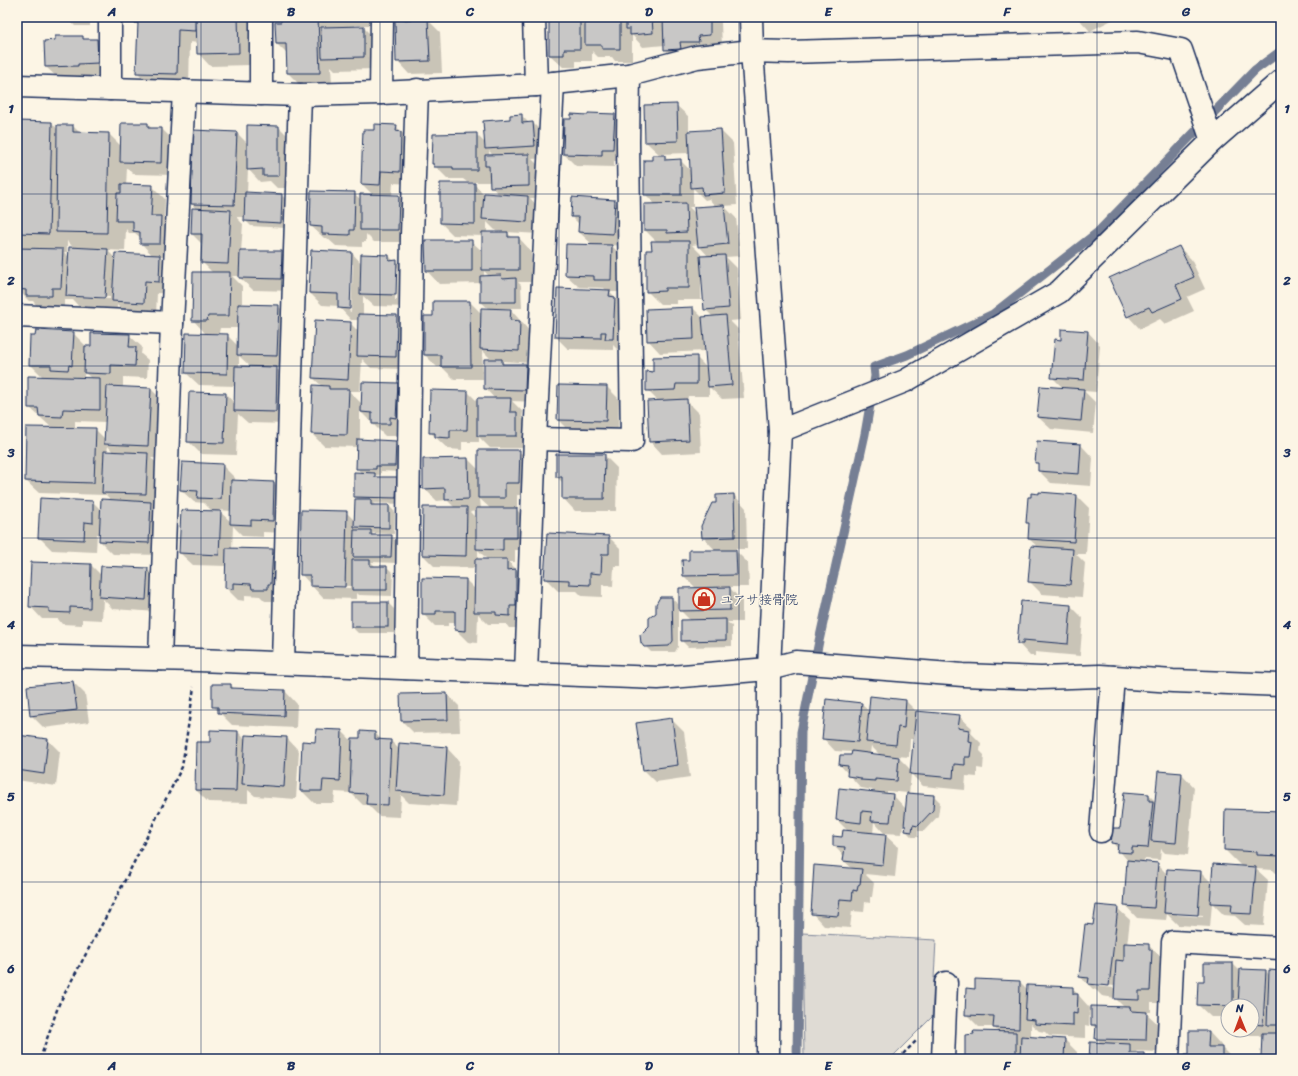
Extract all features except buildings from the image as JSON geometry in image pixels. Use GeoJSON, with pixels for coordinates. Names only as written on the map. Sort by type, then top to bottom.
{"type":"FeatureCollection","features":[{"type":"Feature","properties":{"kind":"street"},"geometry":{"type":"LineString","coordinates":[[110,17],[110,89]]}},
{"type":"Feature","properties":{"kind":"street"},"geometry":{"type":"LineString","coordinates":[[261,17],[261,94]]}},
{"type":"Feature","properties":{"kind":"street"},"geometry":{"type":"LineString","coordinates":[[381,93],[382,17]]}},
{"type":"Feature","properties":{"kind":"street"},"geometry":{"type":"LineString","coordinates":[[526,673],[535,439],[545,84],[534,17]]}},
{"type":"Feature","properties":{"kind":"street"},"geometry":{"type":"LineString","coordinates":[[751,17],[752,51],[780,431],[768,668],[768,1059]]}},
{"type":"Feature","properties":{"kind":"street"},"geometry":{"type":"LineString","coordinates":[[17,86],[300,95],[381,93],[545,84],[629,75],[697,57],[752,51],[789,52],[1138,42],[1181,50],[1212,141]]}},
{"type":"Feature","properties":{"kind":"street"},"geometry":{"type":"LineString","coordinates":[[535,439],[632,441],[628,142],[629,75]]}},
{"type":"Feature","properties":{"kind":"street"},"geometry":{"type":"LineString","coordinates":[[780,431],[905,381],[1059,292],[1212,141],[1281,81]]}},
{"type":"Feature","properties":{"kind":"street"},"geometry":{"type":"LineString","coordinates":[[406,668],[412,236],[417,90]]}},
{"type":"Feature","properties":{"kind":"street"},"geometry":{"type":"LineString","coordinates":[[160,659],[172,323],[184,91]]}},
{"type":"Feature","properties":{"kind":"street"},"geometry":{"type":"LineString","coordinates":[[283,663],[300,95]]}},
{"type":"Feature","properties":{"kind":"street"},"geometry":{"type":"LineString","coordinates":[[17,316],[172,323]]}},
{"type":"Feature","properties":{"kind":"street"},"geometry":{"type":"LineString","coordinates":[[17,656],[198,660],[658,678],[768,668],[796,662],[963,675],[1042,678],[1100,676],[1172,682],[1281,685]]}},
{"type":"Feature","properties":{"kind":"street"},"geometry":{"type":"LineString","coordinates":[[1100,831],[1113,677]]}},
{"type":"Feature","properties":{"kind":"street"},"geometry":{"type":"LineString","coordinates":[[1168,1059],[1173,942],[1281,948]]}},
{"type":"Feature","properties":{"kind":"street"},"geometry":{"type":"LineString","coordinates":[[943,1059],[946,983]]}},
{"type":"Feature","properties":{"kind":"path"},"geometry":{"type":"LineString","coordinates":[[40,1059],[59,1004],[115,900],[182,767],[198,660]]}},
{"type":"Feature","properties":{"kind":"shaded area"},"geometry":{"type":"Polygon","coordinates":[[[802,933],[936,940],[932,1017],[890,1059],[804,1059],[802,933]]]}},
{"type":"Feature","properties":{"kind":"waterway"},"geometry":{"type":"LineString","coordinates":[[797,1059],[801,732],[819,641],[865,434],[875,376],[874,367],[907,355],[993,314],[1098,232],[1255,70],[1281,51]]}},
{"type":"Feature","properties":{"kind":"place","name":"ユアサ接骨院"},"geometry":{"type":"Point","coordinates":[704,599]}}]}
